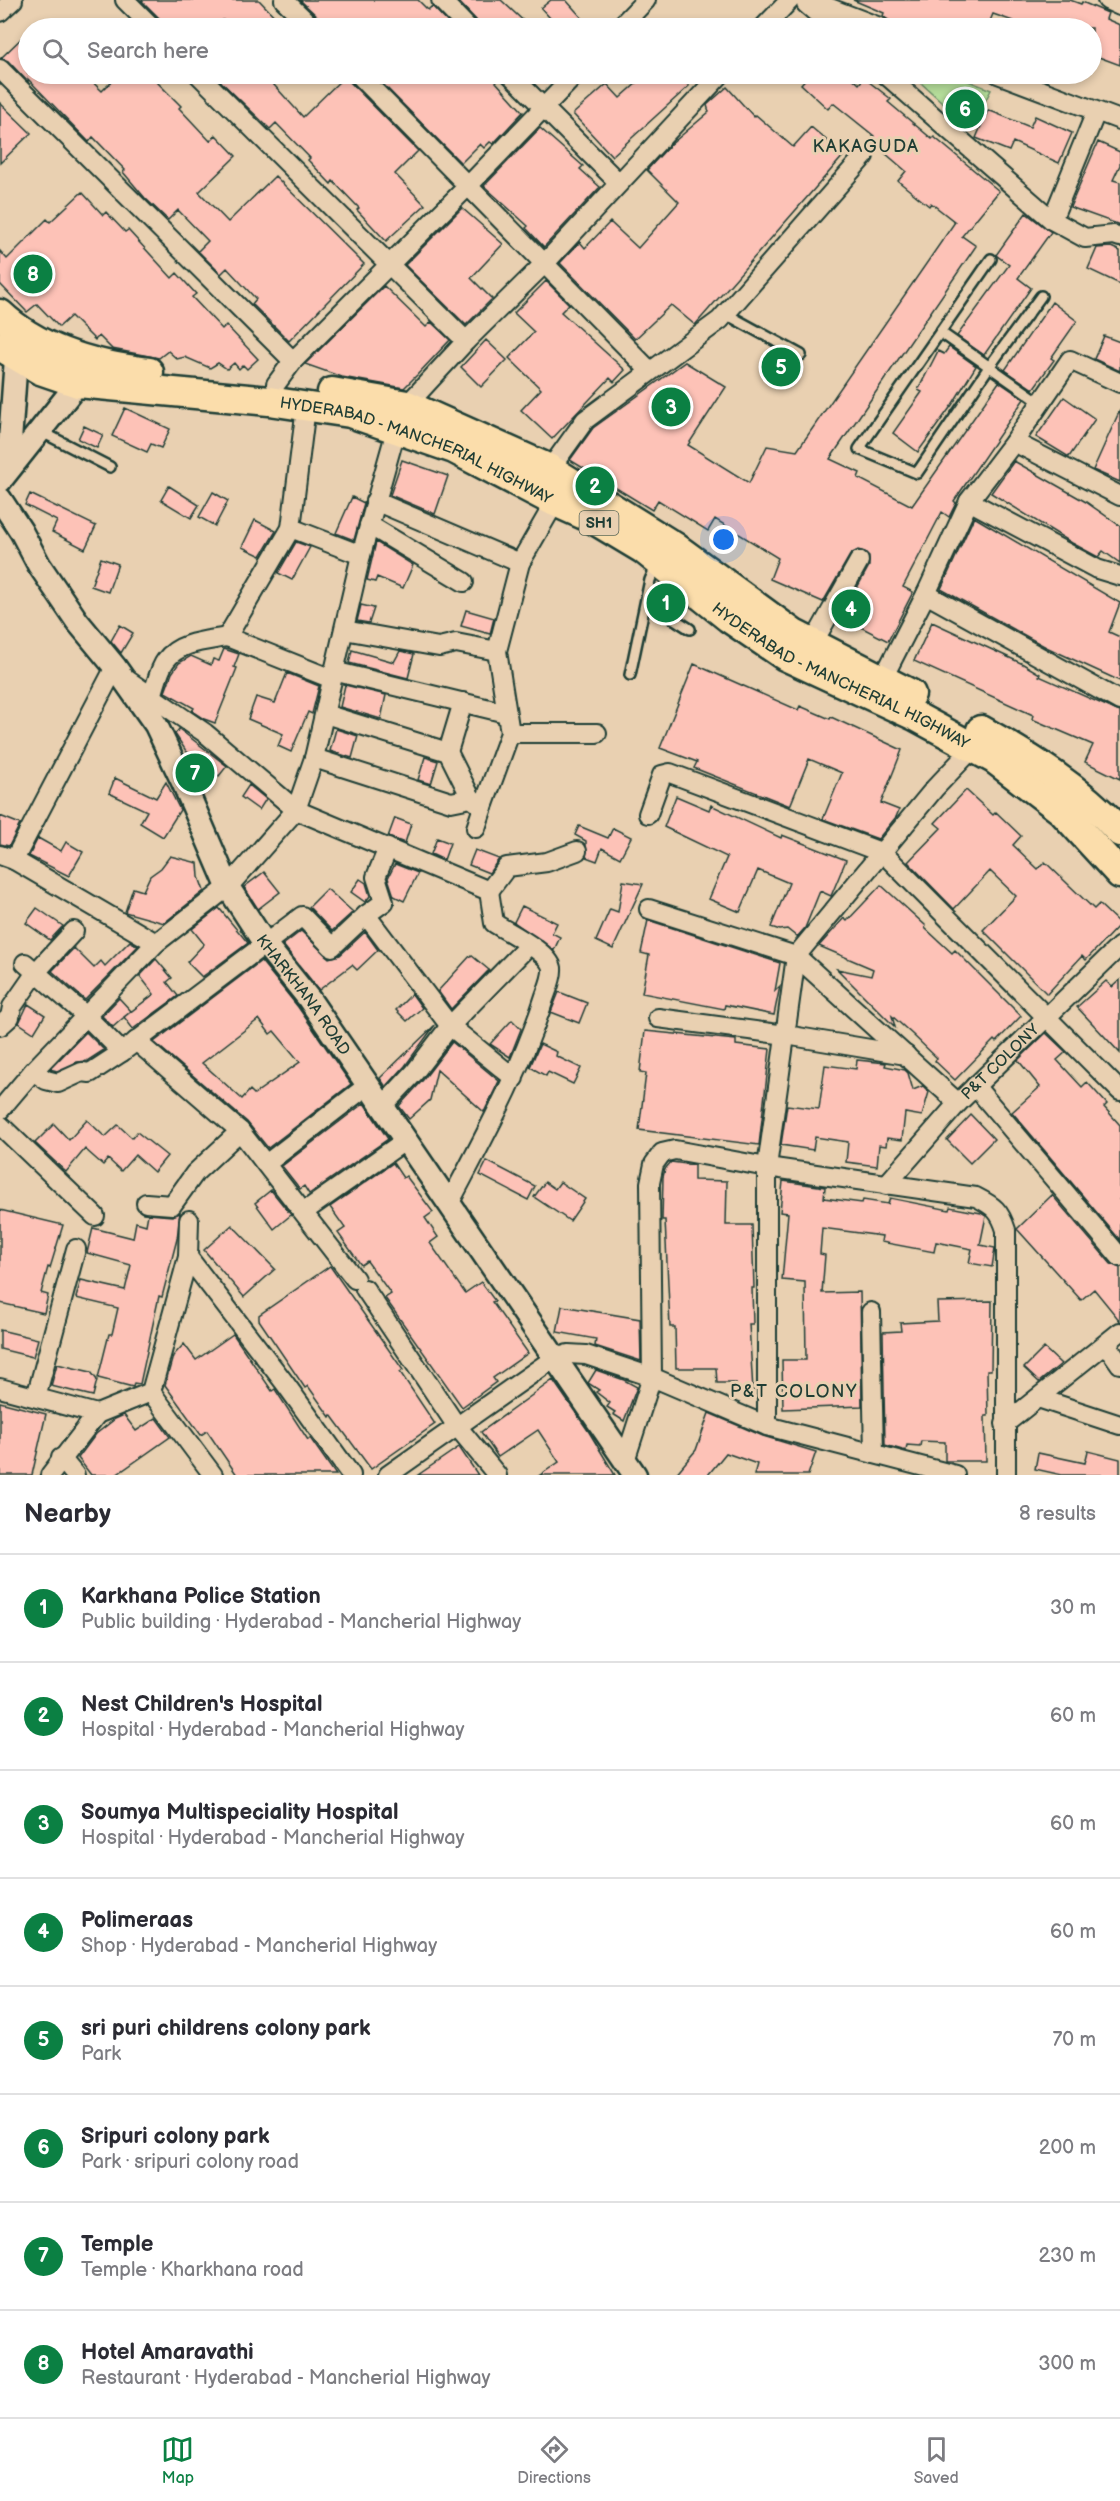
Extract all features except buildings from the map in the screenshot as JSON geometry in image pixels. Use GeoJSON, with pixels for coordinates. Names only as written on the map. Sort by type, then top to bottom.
{"type":"FeatureCollection","features":[{"type":"Feature","properties":{"kind":"main road","name":"HYDERABAD - MANCHERIAL HIGHWAY"},"geometry":{"type":"LineString","coordinates":[[0,314],[18,331],[52,348],[93,362],[126,370],[276,384],[402,416],[550,469],[675,547],[797,645],[915,716],[994,759],[1062,811],[1120,874]]}},
{"type":"Feature","properties":{"kind":"main road","name":"HYDERABAD - MANCHERIAL HIGHWAY"},"geometry":{"type":"LineString","coordinates":[[8,352],[40,370],[78,382],[269,401],[350,413],[402,416],[454,449],[555,502],[593,519],[643,549],[729,618],[882,680],[938,706],[1023,755],[1064,782],[1107,817],[1120,832]]}},
{"type":"Feature","properties":{"kind":"street"},"geometry":{"type":"LineString","coordinates":[[0,12],[13,0]]}},
{"type":"Feature","properties":{"kind":"street"},"geometry":{"type":"LineString","coordinates":[[125,0],[143,18]]}},
{"type":"Feature","properties":{"kind":"street"},"geometry":{"type":"LineString","coordinates":[[284,0],[303,18]]}},
{"type":"Feature","properties":{"kind":"street"},"geometry":{"type":"LineString","coordinates":[[441,0],[458,18]]}},
{"type":"Feature","properties":{"kind":"street"},"geometry":{"type":"LineString","coordinates":[[629,18],[646,0]]}},
{"type":"Feature","properties":{"kind":"street"},"geometry":{"type":"LineString","coordinates":[[773,18],[790,0]]}},
{"type":"Feature","properties":{"kind":"street"},"geometry":{"type":"LineString","coordinates":[[801,0],[822,18]]}},
{"type":"Feature","properties":{"kind":"street"},"geometry":{"type":"LineString","coordinates":[[809,0],[856,18]]}},
{"type":"Feature","properties":{"kind":"street"},"geometry":{"type":"LineString","coordinates":[[1107,0],[1120,6]]}},
{"type":"Feature","properties":{"kind":"street"},"geometry":{"type":"LineString","coordinates":[[0,69],[293,361]]}},
{"type":"Feature","properties":{"kind":"street"},"geometry":{"type":"LineString","coordinates":[[208,84],[466,341]]}},
{"type":"Feature","properties":{"kind":"street"},"geometry":{"type":"LineString","coordinates":[[368,84],[650,371]]}},
{"type":"Feature","properties":{"kind":"street"},"geometry":{"type":"LineString","coordinates":[[520,84],[618,182]]}},
{"type":"Feature","properties":{"kind":"street"},"geometry":{"type":"LineString","coordinates":[[276,384],[293,361],[566,84]]}},
{"type":"Feature","properties":{"kind":"street"},"geometry":{"type":"LineString","coordinates":[[0,1110],[33,1071],[156,943],[228,886],[296,810],[315,758],[361,555],[375,501],[402,416],[466,341],[544,263],[711,84]]}},
{"type":"Feature","properties":{"kind":"street"},"geometry":{"type":"LineString","coordinates":[[896,84],[1052,220],[1085,238],[1114,235],[1120,237]]}},
{"type":"Feature","properties":{"kind":"street"},"geometry":{"type":"LineString","coordinates":[[1024,84],[1120,120]]}},
{"type":"Feature","properties":{"kind":"street"},"geometry":{"type":"LineString","coordinates":[[1052,220],[1096,112]]}},
{"type":"Feature","properties":{"kind":"street"},"geometry":{"type":"LineString","coordinates":[[550,469],[585,420],[720,320],[864,156]]}},
{"type":"Feature","properties":{"kind":"street"},"geometry":{"type":"LineString","coordinates":[[4,475],[8,352]]}},
{"type":"Feature","properties":{"kind":"street"},"geometry":{"type":"LineString","coordinates":[[882,680],[926,594],[969,501],[1014,442],[1070,360],[1120,383]]}},
{"type":"Feature","properties":{"kind":"street"},"geometry":{"type":"LineString","coordinates":[[4,475],[78,382]]}},
{"type":"Feature","properties":{"kind":"street"},"geometry":{"type":"LineString","coordinates":[[226,637],[291,528],[306,407]]}},
{"type":"Feature","properties":{"kind":"street"},"geometry":{"type":"LineString","coordinates":[[1014,442],[1120,496]]}},
{"type":"Feature","properties":{"kind":"street","name":"KHARKHANA ROAD"},"geometry":{"type":"LineString","coordinates":[[0,499],[51,584],[156,725],[228,886],[265,944],[309,999],[553,1359],[630,1468]]}},
{"type":"Feature","properties":{"kind":"street"},"geometry":{"type":"LineString","coordinates":[[375,501],[520,563]]}},
{"type":"Feature","properties":{"kind":"street"},"geometry":{"type":"LineString","coordinates":[[969,501],[1097,569],[1120,576]]}},
{"type":"Feature","properties":{"kind":"street"},"geometry":{"type":"LineString","coordinates":[[476,828],[477,802],[510,733],[497,651],[520,563],[555,502]]}},
{"type":"Feature","properties":{"kind":"street"},"geometry":{"type":"LineString","coordinates":[[369,525],[464,582]]}},
{"type":"Feature","properties":{"kind":"street"},"geometry":{"type":"LineString","coordinates":[[291,528],[361,555]]}},
{"type":"Feature","properties":{"kind":"street"},"geometry":{"type":"LineString","coordinates":[[797,645],[859,561]]}},
{"type":"Feature","properties":{"kind":"street"},"geometry":{"type":"LineString","coordinates":[[926,594],[1120,701]]}},
{"type":"Feature","properties":{"kind":"street"},"geometry":{"type":"LineString","coordinates":[[344,630],[439,647],[456,643],[497,651]]}},
{"type":"Feature","properties":{"kind":"street"},"geometry":{"type":"LineString","coordinates":[[152,696],[165,661],[175,651],[184,646],[226,637],[333,675],[506,713]]}},
{"type":"Feature","properties":{"kind":"street"},"geometry":{"type":"LineString","coordinates":[[156,943],[7,857],[117,671],[206,733],[296,810],[489,891]]}},
{"type":"Feature","properties":{"kind":"street"},"geometry":{"type":"LineString","coordinates":[[448,752],[463,702]]}},
{"type":"Feature","properties":{"kind":"street"},"geometry":{"type":"LineString","coordinates":[[325,714],[448,752],[477,802]]}},
{"type":"Feature","properties":{"kind":"street"},"geometry":{"type":"LineString","coordinates":[[510,733],[597,733]]}},
{"type":"Feature","properties":{"kind":"street"},"geometry":{"type":"LineString","coordinates":[[767,1426],[767,1167],[796,956],[935,788],[973,748]]}},
{"type":"Feature","properties":{"kind":"street"},"geometry":{"type":"LineString","coordinates":[[315,758],[451,802],[477,802]]}},
{"type":"Feature","properties":{"kind":"street"},"geometry":{"type":"LineString","coordinates":[[648,814],[662,775],[670,773],[883,852],[1120,1091]]}},
{"type":"Feature","properties":{"kind":"street"},"geometry":{"type":"LineString","coordinates":[[33,1071],[46,1080],[58,1083],[82,1072],[90,1072],[129,1046],[303,916],[332,947],[366,915],[384,902],[376,877],[388,849]]}},
{"type":"Feature","properties":{"kind":"street"},"geometry":{"type":"LineString","coordinates":[[449,1204],[514,1078],[536,1026],[551,977],[552,967],[544,955],[494,923],[489,891],[507,867],[547,862],[577,851]]}},
{"type":"Feature","properties":{"kind":"street"},"geometry":{"type":"LineString","coordinates":[[649,909],[796,956],[958,1103]]}},
{"type":"Feature","properties":{"kind":"street"},"geometry":{"type":"LineString","coordinates":[[366,915],[450,1026],[514,1078]]}},
{"type":"Feature","properties":{"kind":"street"},"geometry":{"type":"LineString","coordinates":[[0,1026],[10,1017],[12,1007],[31,967],[74,931]]}},
{"type":"Feature","properties":{"kind":"street"},"geometry":{"type":"LineString","coordinates":[[383,1106],[414,1073],[450,1026],[529,945]]}},
{"type":"Feature","properties":{"kind":"street","name":"P&T COLONY"},"geometry":{"type":"LineString","coordinates":[[886,1185],[958,1103],[1120,946]]}},
{"type":"Feature","properties":{"kind":"street"},"geometry":{"type":"LineString","coordinates":[[31,967],[86,1016],[240,1131],[360,1284],[456,1425],[497,1475]]}},
{"type":"Feature","properties":{"kind":"street"},"geometry":{"type":"LineString","coordinates":[[658,1017],[906,1055]]}},
{"type":"Feature","properties":{"kind":"street"},"geometry":{"type":"LineString","coordinates":[[266,1164],[368,1085]]}},
{"type":"Feature","properties":{"kind":"street"},"geometry":{"type":"LineString","coordinates":[[975,1086],[1120,1257]]}},
{"type":"Feature","properties":{"kind":"street"},"geometry":{"type":"LineString","coordinates":[[0,1125],[95,1216]]}},
{"type":"Feature","properties":{"kind":"street"},"geometry":{"type":"LineString","coordinates":[[146,1203],[172,1205],[195,1173],[240,1131]]}},
{"type":"Feature","properties":{"kind":"street"},"geometry":{"type":"LineString","coordinates":[[304,1211],[406,1140]]}},
{"type":"Feature","properties":{"kind":"street"},"geometry":{"type":"LineString","coordinates":[[630,1468],[652,1377],[650,1183],[654,1164],[662,1153],[675,1150],[767,1167],[976,1197],[1001,1214],[1006,1230],[1006,1475]]}},
{"type":"Feature","properties":{"kind":"street"},"geometry":{"type":"LineString","coordinates":[[151,1392],[188,1257],[189,1220]]}},
{"type":"Feature","properties":{"kind":"street"},"geometry":{"type":"LineString","coordinates":[[36,1397],[76,1249]]}},
{"type":"Feature","properties":{"kind":"street"},"geometry":{"type":"LineString","coordinates":[[188,1257],[284,1382],[351,1475]]}},
{"type":"Feature","properties":{"kind":"street"},"geometry":{"type":"LineString","coordinates":[[871,1312],[873,1454]]}},
{"type":"Feature","properties":{"kind":"street"},"geometry":{"type":"LineString","coordinates":[[1005,1424],[1113,1338],[1120,1364]]}},
{"type":"Feature","properties":{"kind":"street"},"geometry":{"type":"LineString","coordinates":[[387,1475],[553,1359],[568,1354],[586,1354],[652,1377],[767,1426],[955,1475]]}},
{"type":"Feature","properties":{"kind":"street"},"geometry":{"type":"LineString","coordinates":[[0,1388],[97,1414]]}},
{"type":"Feature","properties":{"kind":"street"},"geometry":{"type":"LineString","coordinates":[[50,1475],[97,1414],[151,1392]]}},
{"type":"Feature","properties":{"kind":"street"},"geometry":{"type":"LineString","coordinates":[[151,1392],[213,1475]]}},
{"type":"Feature","properties":{"kind":"street"},"geometry":{"type":"LineString","coordinates":[[1038,1398],[1120,1425]]}},
{"type":"Feature","properties":{"kind":"street"},"geometry":{"type":"LineString","coordinates":[[61,1458],[75,1475]]}},
{"type":"Feature","properties":{"kind":"lane"},"geometry":{"type":"LineString","coordinates":[[991,259],[859,449],[917,473],[989,367],[1041,296]]}},
{"type":"Feature","properties":{"kind":"lane"},"geometry":{"type":"LineString","coordinates":[[726,314],[801,355]]}},
{"type":"Feature","properties":{"kind":"lane"},"geometry":{"type":"LineString","coordinates":[[940,332],[1041,403]]}},
{"type":"Feature","properties":{"kind":"lane"},"geometry":{"type":"LineString","coordinates":[[39,430],[111,467]]}},
{"type":"Feature","properties":{"kind":"lane"},"geometry":{"type":"LineString","coordinates":[[630,675],[650,580],[658,562]]}},
{"type":"Feature","properties":{"kind":"lane"},"geometry":{"type":"LineString","coordinates":[[646,601],[690,628]]}},
{"type":"Feature","properties":{"kind":"green space"},"geometry":{"type":"Polygon","coordinates":[[[922,84],[976,84],[991,90],[971,128],[922,84]]]}},
{"type":"Feature","properties":{"kind":"place","name":"Sripuri colony park"},"geometry":{"type":"Point","coordinates":[965,109]}},
{"type":"Feature","properties":{"kind":"place","name":"Hotel Amaravathi"},"geometry":{"type":"Point","coordinates":[33,274]}},
{"type":"Feature","properties":{"kind":"place","name":"sri puri childrens colony park"},"geometry":{"type":"Point","coordinates":[781,367]}},
{"type":"Feature","properties":{"kind":"place","name":"Soumya Multispeciality Hospital"},"geometry":{"type":"Point","coordinates":[671,407]}},
{"type":"Feature","properties":{"kind":"place","name":"Nest Children's Hospital"},"geometry":{"type":"Point","coordinates":[595,486]}},
{"type":"Feature","properties":{"kind":"place","name":"Karkhana Police Station"},"geometry":{"type":"Point","coordinates":[666,603]}},
{"type":"Feature","properties":{"kind":"place","name":"Polimeraas"},"geometry":{"type":"Point","coordinates":[851,609]}},
{"type":"Feature","properties":{"kind":"place","name":"Temple"},"geometry":{"type":"Point","coordinates":[195,773]}},
{"type":"Feature","properties":{"kind":"district","name":"KAKAGUDA"},"geometry":{"type":"Point","coordinates":[866,146]}},
{"type":"Feature","properties":{"kind":"district","name":"P&T COLONY"},"geometry":{"type":"Point","coordinates":[794,1391]}}]}
